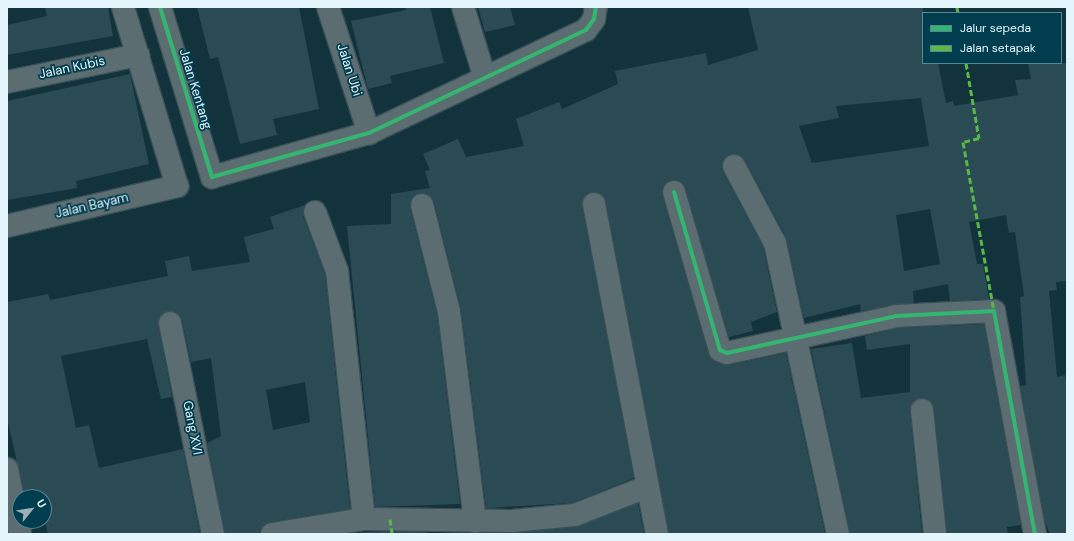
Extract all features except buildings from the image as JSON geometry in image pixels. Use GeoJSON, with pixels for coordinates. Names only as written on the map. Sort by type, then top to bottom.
{"type":"FeatureCollection","features":[{"type":"Feature","properties":{"kind":"street"},"geometry":{"type":"LineString","coordinates":[[123,7],[138,55]]}},
{"type":"Feature","properties":{"kind":"street","name":"Jalan Kentang"},"geometry":{"type":"LineString","coordinates":[[160,7],[212,177],[369,133]]}},
{"type":"Feature","properties":{"kind":"street","name":"Jalan Ubi"},"geometry":{"type":"LineString","coordinates":[[328,7],[369,133]]}},
{"type":"Feature","properties":{"kind":"street"},"geometry":{"type":"LineString","coordinates":[[463,7],[485,78]]}},
{"type":"Feature","properties":{"kind":"street"},"geometry":{"type":"LineString","coordinates":[[369,133],[586,30],[594,19],[596,7]]}},
{"type":"Feature","properties":{"kind":"street","name":"Jalan Kubis"},"geometry":{"type":"LineString","coordinates":[[7,82],[138,55]]}},
{"type":"Feature","properties":{"kind":"street","name":"Jalan Bayam"},"geometry":{"type":"LineString","coordinates":[[7,226],[177,186],[138,55]]}},
{"type":"Feature","properties":{"kind":"street"},"geometry":{"type":"LineString","coordinates":[[734,166],[775,243],[787,286],[795,339],[838,534]]}},
{"type":"Feature","properties":{"kind":"street"},"geometry":{"type":"LineString","coordinates":[[674,192],[720,350],[727,353],[896,316],[994,310],[1035,534]]}},
{"type":"Feature","properties":{"kind":"street"},"geometry":{"type":"LineString","coordinates":[[594,204],[656,534]]}},
{"type":"Feature","properties":{"kind":"street"},"geometry":{"type":"LineString","coordinates":[[422,205],[449,312],[475,522]]}},
{"type":"Feature","properties":{"kind":"street"},"geometry":{"type":"LineString","coordinates":[[315,212],[337,271],[364,519]]}},
{"type":"Feature","properties":{"kind":"street","name":"Gang XVI"},"geometry":{"type":"LineString","coordinates":[[170,323],[213,534]]}},
{"type":"Feature","properties":{"kind":"street"},"geometry":{"type":"LineString","coordinates":[[922,410],[936,534]]}},
{"type":"Feature","properties":{"kind":"street"},"geometry":{"type":"LineString","coordinates":[[7,469],[20,534]]}},
{"type":"Feature","properties":{"kind":"street"},"geometry":{"type":"LineString","coordinates":[[272,534],[364,519],[391,526],[475,522],[542,526],[576,515],[646,487]]}},
{"type":"Feature","properties":{"kind":"marked path"},"geometry":{"type":"LineString","coordinates":[[957,7],[958,12]]}},
{"type":"Feature","properties":{"kind":"marked path"},"geometry":{"type":"LineString","coordinates":[[966,64],[979,138],[963,142],[994,311]]}},
{"type":"Feature","properties":{"kind":"marked path"},"geometry":{"type":"LineString","coordinates":[[390,519],[392,534]]}},
{"type":"Feature","properties":{"kind":"cycle path"},"geometry":{"type":"LineString","coordinates":[[160,7],[212,177],[369,133],[586,30],[594,19],[596,7]]}},
{"type":"Feature","properties":{"kind":"cycle path"},"geometry":{"type":"LineString","coordinates":[[674,192],[720,350],[727,353],[896,316],[994,311],[1035,534]]}}]}
